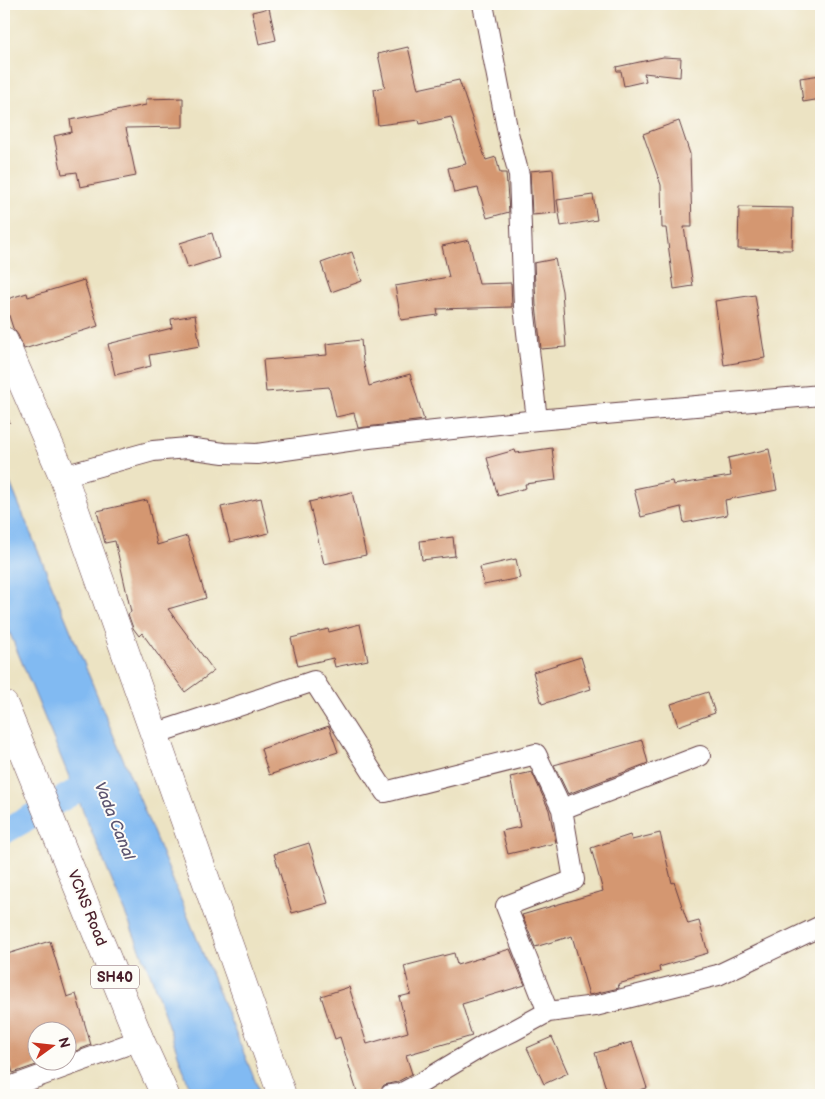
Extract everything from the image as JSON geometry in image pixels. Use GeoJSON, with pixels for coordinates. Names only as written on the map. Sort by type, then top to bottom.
{"type":"FeatureCollection","features":[{"type":"Feature","properties":{"kind":"main road"},"geometry":{"type":"LineString","coordinates":[[4,341],[63,476],[282,1095]]}},
{"type":"Feature","properties":{"kind":"main road","name":"VCNS Road"},"geometry":{"type":"LineString","coordinates":[[4,705],[140,1040],[165,1095]]}},
{"type":"Feature","properties":{"kind":"street"},"geometry":{"type":"LineString","coordinates":[[483,4],[508,133],[519,175],[524,306],[537,420]]}},
{"type":"Feature","properties":{"kind":"street"},"geometry":{"type":"LineString","coordinates":[[63,476],[153,451],[187,448],[224,453],[257,454],[369,438],[537,420],[821,395]]}},
{"type":"Feature","properties":{"kind":"street"},"geometry":{"type":"LineString","coordinates":[[154,734],[314,681],[385,792],[536,754],[562,809],[574,880],[506,906],[548,1012]]}},
{"type":"Feature","properties":{"kind":"street"},"geometry":{"type":"LineString","coordinates":[[562,809],[700,756]]}},
{"type":"Feature","properties":{"kind":"street"},"geometry":{"type":"LineString","coordinates":[[390,1095],[400,1094],[421,1084],[486,1044],[513,1032],[548,1012],[594,1006],[718,975],[821,926]]}},
{"type":"Feature","properties":{"kind":"street"},"geometry":{"type":"LineString","coordinates":[[4,1089],[140,1040]]}},
{"type":"Feature","properties":{"kind":"water","name":"Vada Canal"},"geometry":{"type":"Polygon","coordinates":[[[4,468],[261,1095],[192,1095],[151,976],[4,619],[4,468]]]}},
{"type":"Feature","properties":{"kind":"building"},"geometry":{"type":"Polygon","coordinates":[[[269,8],[276,40],[259,44],[252,12],[269,8]]]}},
{"type":"Feature","properties":{"kind":"building"},"geometry":{"type":"Polygon","coordinates":[[[408,47],[418,89],[459,80],[486,160],[496,157],[500,173],[506,173],[509,212],[487,218],[478,188],[454,193],[448,168],[466,164],[451,117],[420,124],[419,120],[378,125],[374,89],[385,87],[378,54],[408,47]]]}},
{"type":"Feature","properties":{"kind":"building"},"geometry":{"type":"Polygon","coordinates":[[[663,57],[681,58],[680,77],[644,73],[646,81],[624,86],[621,71],[617,71],[616,67],[663,57]]]}},
{"type":"Feature","properties":{"kind":"building"},"geometry":{"type":"Polygon","coordinates":[[[821,75],[821,99],[803,102],[800,78],[821,75]]]}},
{"type":"Feature","properties":{"kind":"building"},"geometry":{"type":"Polygon","coordinates":[[[183,98],[183,127],[126,128],[136,176],[80,187],[77,172],[62,174],[54,136],[72,132],[70,120],[146,105],[146,99],[183,98]]]}},
{"type":"Feature","properties":{"kind":"building"},"geometry":{"type":"Polygon","coordinates":[[[679,121],[690,154],[692,227],[684,227],[693,286],[674,289],[666,228],[662,228],[661,185],[643,134],[679,121]]]}},
{"type":"Feature","properties":{"kind":"building"},"geometry":{"type":"Polygon","coordinates":[[[553,169],[556,213],[532,215],[530,171],[553,169]]]}},
{"type":"Feature","properties":{"kind":"building"},"geometry":{"type":"Polygon","coordinates":[[[593,195],[597,220],[561,226],[557,200],[593,195]]]}},
{"type":"Feature","properties":{"kind":"building"},"geometry":{"type":"Polygon","coordinates":[[[739,207],[793,208],[792,250],[738,249],[739,207]]]}},
{"type":"Feature","properties":{"kind":"building"},"geometry":{"type":"Polygon","coordinates":[[[212,233],[219,258],[188,268],[180,243],[212,233]]]}},
{"type":"Feature","properties":{"kind":"building"},"geometry":{"type":"Polygon","coordinates":[[[469,240],[479,284],[511,283],[512,307],[437,309],[438,315],[401,320],[395,286],[449,277],[442,246],[469,240]]]}},
{"type":"Feature","properties":{"kind":"building"},"geometry":{"type":"Polygon","coordinates":[[[352,252],[362,281],[331,292],[321,263],[352,252]]]}},
{"type":"Feature","properties":{"kind":"building"},"geometry":{"type":"Polygon","coordinates":[[[555,259],[562,291],[566,347],[541,349],[534,263],[555,259]]]}},
{"type":"Feature","properties":{"kind":"building"},"geometry":{"type":"Polygon","coordinates":[[[84,280],[98,326],[24,349],[13,328],[4,300],[27,293],[28,297],[84,280]]]}},
{"type":"Feature","properties":{"kind":"building"},"geometry":{"type":"Polygon","coordinates":[[[755,295],[765,358],[724,365],[715,301],[755,295]]]}},
{"type":"Feature","properties":{"kind":"building"},"geometry":{"type":"Polygon","coordinates":[[[195,315],[200,346],[149,355],[151,366],[115,375],[108,344],[172,328],[171,319],[195,315]]]}},
{"type":"Feature","properties":{"kind":"building"},"geometry":{"type":"Polygon","coordinates":[[[361,340],[363,361],[369,386],[410,374],[424,420],[358,428],[354,413],[336,417],[329,387],[266,392],[263,360],[327,355],[326,344],[361,340]]]}},
{"type":"Feature","properties":{"kind":"building"},"geometry":{"type":"Polygon","coordinates":[[[552,448],[556,480],[525,484],[526,488],[498,496],[487,458],[515,450],[516,453],[552,448]]]}},
{"type":"Feature","properties":{"kind":"building"},"geometry":{"type":"Polygon","coordinates":[[[769,449],[777,490],[725,500],[727,515],[684,523],[681,507],[641,517],[634,489],[672,481],[673,485],[731,476],[728,458],[769,449]]]}},
{"type":"Feature","properties":{"kind":"building"},"geometry":{"type":"Polygon","coordinates":[[[352,492],[366,555],[324,564],[309,502],[352,492]]]}},
{"type":"Feature","properties":{"kind":"building"},"geometry":{"type":"Polygon","coordinates":[[[261,498],[269,533],[230,542],[221,507],[261,498]]]}},
{"type":"Feature","properties":{"kind":"building"},"geometry":{"type":"Polygon","coordinates":[[[147,500],[157,545],[187,536],[206,598],[168,609],[214,671],[185,692],[142,633],[139,636],[133,628],[128,614],[131,612],[115,541],[105,543],[97,511],[147,500]]]}},
{"type":"Feature","properties":{"kind":"building"},"geometry":{"type":"Polygon","coordinates":[[[453,537],[455,556],[422,560],[420,541],[453,537]]]}},
{"type":"Feature","properties":{"kind":"building"},"geometry":{"type":"Polygon","coordinates":[[[516,559],[520,578],[484,585],[480,567],[516,559]]]}},
{"type":"Feature","properties":{"kind":"building"},"geometry":{"type":"Polygon","coordinates":[[[360,624],[368,660],[335,667],[333,658],[298,666],[291,638],[328,629],[329,632],[360,624]]]}},
{"type":"Feature","properties":{"kind":"building"},"geometry":{"type":"Polygon","coordinates":[[[581,657],[591,689],[542,704],[533,672],[581,657]]]}},
{"type":"Feature","properties":{"kind":"building"},"geometry":{"type":"Polygon","coordinates":[[[708,692],[715,713],[678,726],[671,704],[708,692]]]}},
{"type":"Feature","properties":{"kind":"building"},"geometry":{"type":"Polygon","coordinates":[[[329,726],[338,752],[269,775],[261,749],[329,726]]]}},
{"type":"Feature","properties":{"kind":"building"},"geometry":{"type":"Polygon","coordinates":[[[642,740],[648,763],[568,794],[554,765],[642,740]]]}},
{"type":"Feature","properties":{"kind":"building"},"geometry":{"type":"Polygon","coordinates":[[[532,772],[549,810],[556,843],[508,854],[502,831],[520,827],[510,777],[532,772]]]}},
{"type":"Feature","properties":{"kind":"building"},"geometry":{"type":"Polygon","coordinates":[[[660,833],[672,883],[674,882],[688,924],[699,921],[708,953],[659,967],[660,972],[618,984],[619,988],[589,995],[572,936],[535,947],[522,915],[603,891],[591,848],[630,835],[632,840],[660,833]]]}},
{"type":"Feature","properties":{"kind":"building"},"geometry":{"type":"Polygon","coordinates":[[[309,843],[328,903],[292,913],[274,854],[309,843]]]}},
{"type":"Feature","properties":{"kind":"building"},"geometry":{"type":"Polygon","coordinates":[[[50,941],[67,997],[76,994],[91,1045],[78,1050],[78,1022],[28,1022],[28,1068],[13,1073],[4,1044],[4,955],[50,941]]]}},
{"type":"Feature","properties":{"kind":"building"},"geometry":{"type":"Polygon","coordinates":[[[510,949],[525,985],[462,1004],[472,1036],[406,1055],[412,1074],[397,1082],[384,1085],[379,1092],[358,1095],[340,1037],[335,1039],[321,996],[349,987],[367,1044],[408,1032],[399,997],[411,994],[404,966],[454,953],[457,965],[510,949]]]}},
{"type":"Feature","properties":{"kind":"building"},"geometry":{"type":"Polygon","coordinates":[[[552,1037],[568,1073],[544,1084],[527,1048],[552,1037]]]}},
{"type":"Feature","properties":{"kind":"building"},"geometry":{"type":"Polygon","coordinates":[[[632,1042],[647,1088],[623,1095],[608,1095],[595,1053],[632,1042]]]}},
{"type":"Feature","properties":{"kind":"waterway","name":"Vada Canal"},"geometry":{"type":"LineString","coordinates":[[4,832],[97,779]]}}]}
